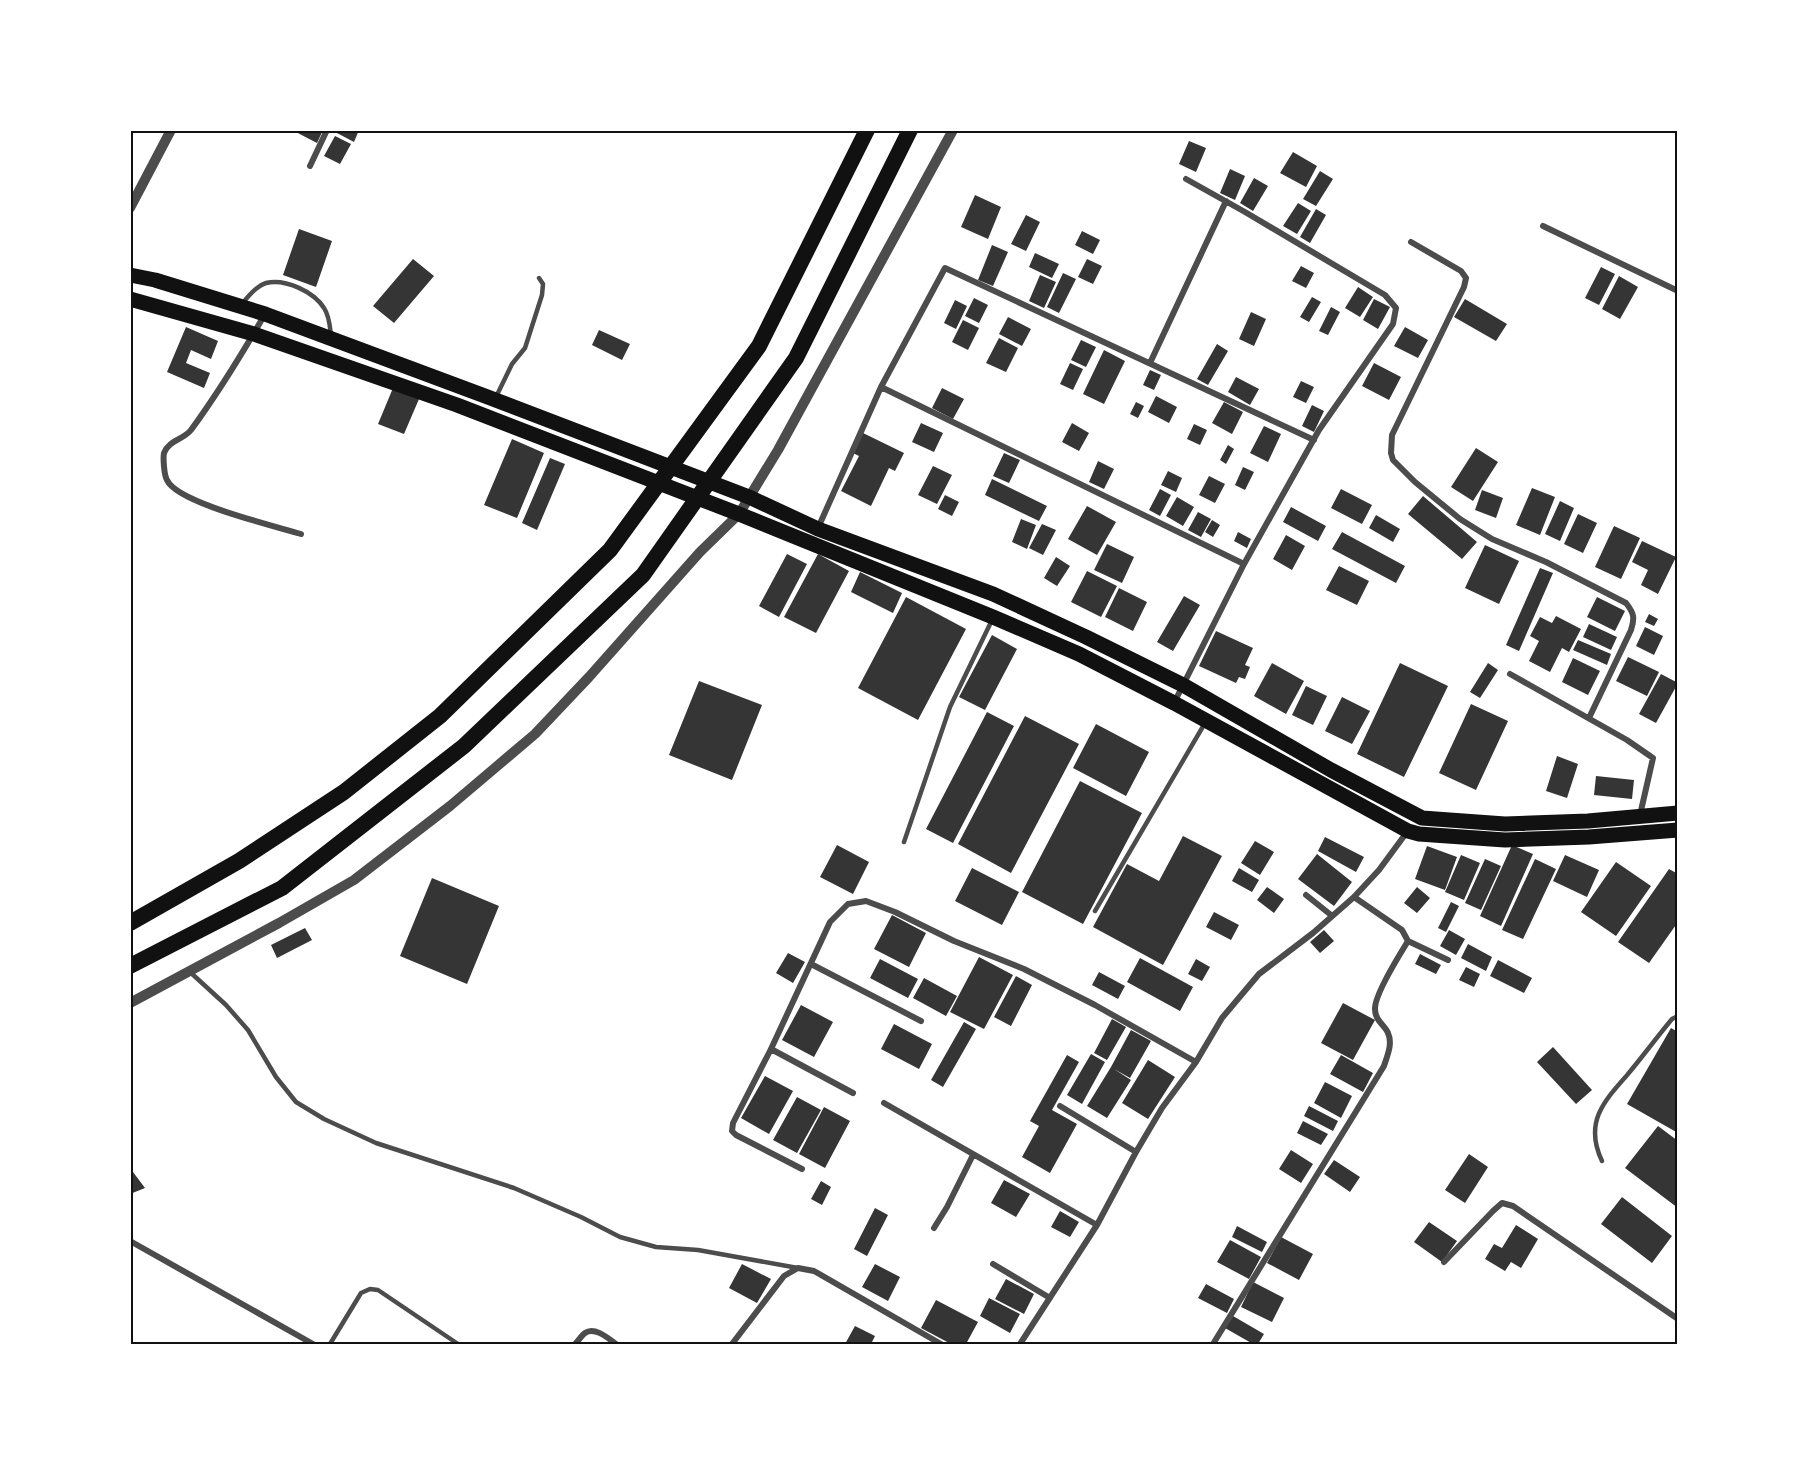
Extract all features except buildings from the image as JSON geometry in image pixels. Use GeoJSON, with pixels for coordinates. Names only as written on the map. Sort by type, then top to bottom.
{"type":"FeatureCollection","features":[{"type":"Feature","properties":{"kind":"highway"},"geometry":{"type":"LineString","coordinates":[[130,923],[239,861],[344,792],[440,716],[610,550],[759,346],[867,130]]}},
{"type":"Feature","properties":{"kind":"highway"},"geometry":{"type":"LineString","coordinates":[[130,966],[282,888],[464,746],[643,575],[796,358],[910,130]]}},
{"type":"Feature","properties":{"kind":"main road"},"geometry":{"type":"LineString","coordinates":[[130,275],[155,280],[265,314],[495,399],[749,497],[818,529],[993,594],[1184,685],[1331,770],[1422,818],[1505,824],[1677,813]]}},
{"type":"Feature","properties":{"kind":"main road"},"geometry":{"type":"LineString","coordinates":[[130,299],[254,334],[457,405],[739,514],[993,617],[1079,654],[1174,703],[1408,831],[1419,834],[1505,840],[1589,837],[1677,830]]}},
{"type":"Feature","properties":{"kind":"street"},"geometry":{"type":"LineString","coordinates":[[130,208],[171,130]]}},
{"type":"Feature","properties":{"kind":"street"},"geometry":{"type":"LineString","coordinates":[[310,166],[327,130]]}},
{"type":"Feature","properties":{"kind":"street"},"geometry":{"type":"LineString","coordinates":[[130,1003],[279,924],[354,880],[450,806],[536,734],[700,552],[739,514],[778,450],[953,130]]}},
{"type":"Feature","properties":{"kind":"street"},"geometry":{"type":"LineString","coordinates":[[1174,703],[1244,564],[1340,398],[1393,324],[1396,308],[1385,295],[1186,179]]}},
{"type":"Feature","properties":{"kind":"street"},"geometry":{"type":"LineString","coordinates":[[1150,363],[1226,201]]}},
{"type":"Feature","properties":{"kind":"street"},"geometry":{"type":"LineString","coordinates":[[1543,226],[1677,291]]}},
{"type":"Feature","properties":{"kind":"street"},"geometry":{"type":"LineString","coordinates":[[1412,242],[1461,271],[1466,278],[1392,435],[1393,460],[1415,482],[1460,519],[1492,539],[1546,562],[1626,603],[1634,612],[1631,630],[1589,718]]}},
{"type":"Feature","properties":{"kind":"street"},"geometry":{"type":"LineString","coordinates":[[818,529],[881,387],[945,268],[1314,440]]}},
{"type":"Feature","properties":{"kind":"street"},"geometry":{"type":"LineString","coordinates":[[265,314],[211,403],[187,434],[170,443],[163,455],[167,481],[180,493],[200,503],[301,534]]}},
{"type":"Feature","properties":{"kind":"street"},"geometry":{"type":"LineString","coordinates":[[881,387],[1244,564]]}},
{"type":"Feature","properties":{"kind":"street"},"geometry":{"type":"LineString","coordinates":[[1510,675],[1627,740],[1653,758],[1640,816]]}},
{"type":"Feature","properties":{"kind":"street"},"geometry":{"type":"LineString","coordinates":[[1020,1344],[1097,1225],[1162,1108],[1196,1062],[1222,1018],[1259,974],[1313,933],[1354,897],[1379,870],[1408,831]]}},
{"type":"Feature","properties":{"kind":"street"},"geometry":{"type":"LineString","coordinates":[[1306,895],[1331,915]]}},
{"type":"Feature","properties":{"kind":"street"},"geometry":{"type":"LineString","coordinates":[[1354,897],[1401,930],[1408,940],[1448,960]]}},
{"type":"Feature","properties":{"kind":"street"},"geometry":{"type":"LineString","coordinates":[[802,1169],[736,1135],[732,1131],[733,1123],[771,1049],[830,922],[848,904],[866,901],[895,912],[954,941],[1024,969],[1095,1005],[1196,1062]]}},
{"type":"Feature","properties":{"kind":"street"},"geometry":{"type":"LineString","coordinates":[[1213,1344],[1384,1066],[1390,1047],[1388,1033],[1379,1023],[1374,1008],[1377,996],[1408,940]]}},
{"type":"Feature","properties":{"kind":"street"},"geometry":{"type":"LineString","coordinates":[[811,964],[921,1022]]}},
{"type":"Feature","properties":{"kind":"street"},"geometry":{"type":"LineString","coordinates":[[771,1049],[853,1093]]}},
{"type":"Feature","properties":{"kind":"street"},"geometry":{"type":"LineString","coordinates":[[884,1103],[1097,1225]]}},
{"type":"Feature","properties":{"kind":"street"},"geometry":{"type":"LineString","coordinates":[[1060,1106],[1136,1152]]}},
{"type":"Feature","properties":{"kind":"street"},"geometry":{"type":"LineString","coordinates":[[934,1228],[952,1199],[973,1155]]}},
{"type":"Feature","properties":{"kind":"street"},"geometry":{"type":"LineString","coordinates":[[1444,1262],[1502,1203],[1513,1206],[1677,1319]]}},
{"type":"Feature","properties":{"kind":"street"},"geometry":{"type":"LineString","coordinates":[[130,1241],[314,1344]]}},
{"type":"Feature","properties":{"kind":"street"},"geometry":{"type":"LineString","coordinates":[[993,1264],[1050,1298]]}},
{"type":"Feature","properties":{"kind":"street"},"geometry":{"type":"LineString","coordinates":[[732,1344],[784,1276],[798,1268],[814,1271],[941,1344]]}},
{"type":"Feature","properties":{"kind":"street"},"geometry":{"type":"LineString","coordinates":[[575,1344],[586,1332],[592,1330],[616,1344]]}},
{"type":"Feature","properties":{"kind":"lane"},"geometry":{"type":"LineString","coordinates":[[495,399],[512,364],[525,348],[542,295],[543,284],[539,278]]}},
{"type":"Feature","properties":{"kind":"lane"},"geometry":{"type":"LineString","coordinates":[[241,306],[260,285],[268,282],[287,284],[310,294],[324,308],[331,339]]}},
{"type":"Feature","properties":{"kind":"lane"},"geometry":{"type":"LineString","coordinates":[[904,842],[950,707],[993,617]]}},
{"type":"Feature","properties":{"kind":"lane"},"geometry":{"type":"LineString","coordinates":[[1095,911],[1206,721]]}},
{"type":"Feature","properties":{"kind":"lane"},"geometry":{"type":"LineString","coordinates":[[190,971],[226,1005],[248,1030],[276,1077],[296,1102],[324,1119],[375,1143],[514,1188],[620,1237],[656,1247],[698,1250],[798,1268]]}},
{"type":"Feature","properties":{"kind":"lane"},"geometry":{"type":"LineString","coordinates":[[1602,1161],[1594,1132],[1599,1112],[1617,1085],[1672,1019],[1677,1016]]}},
{"type":"Feature","properties":{"kind":"lane"},"geometry":{"type":"LineString","coordinates":[[330,1344],[361,1293],[370,1289],[378,1290],[458,1344]]}}]}
